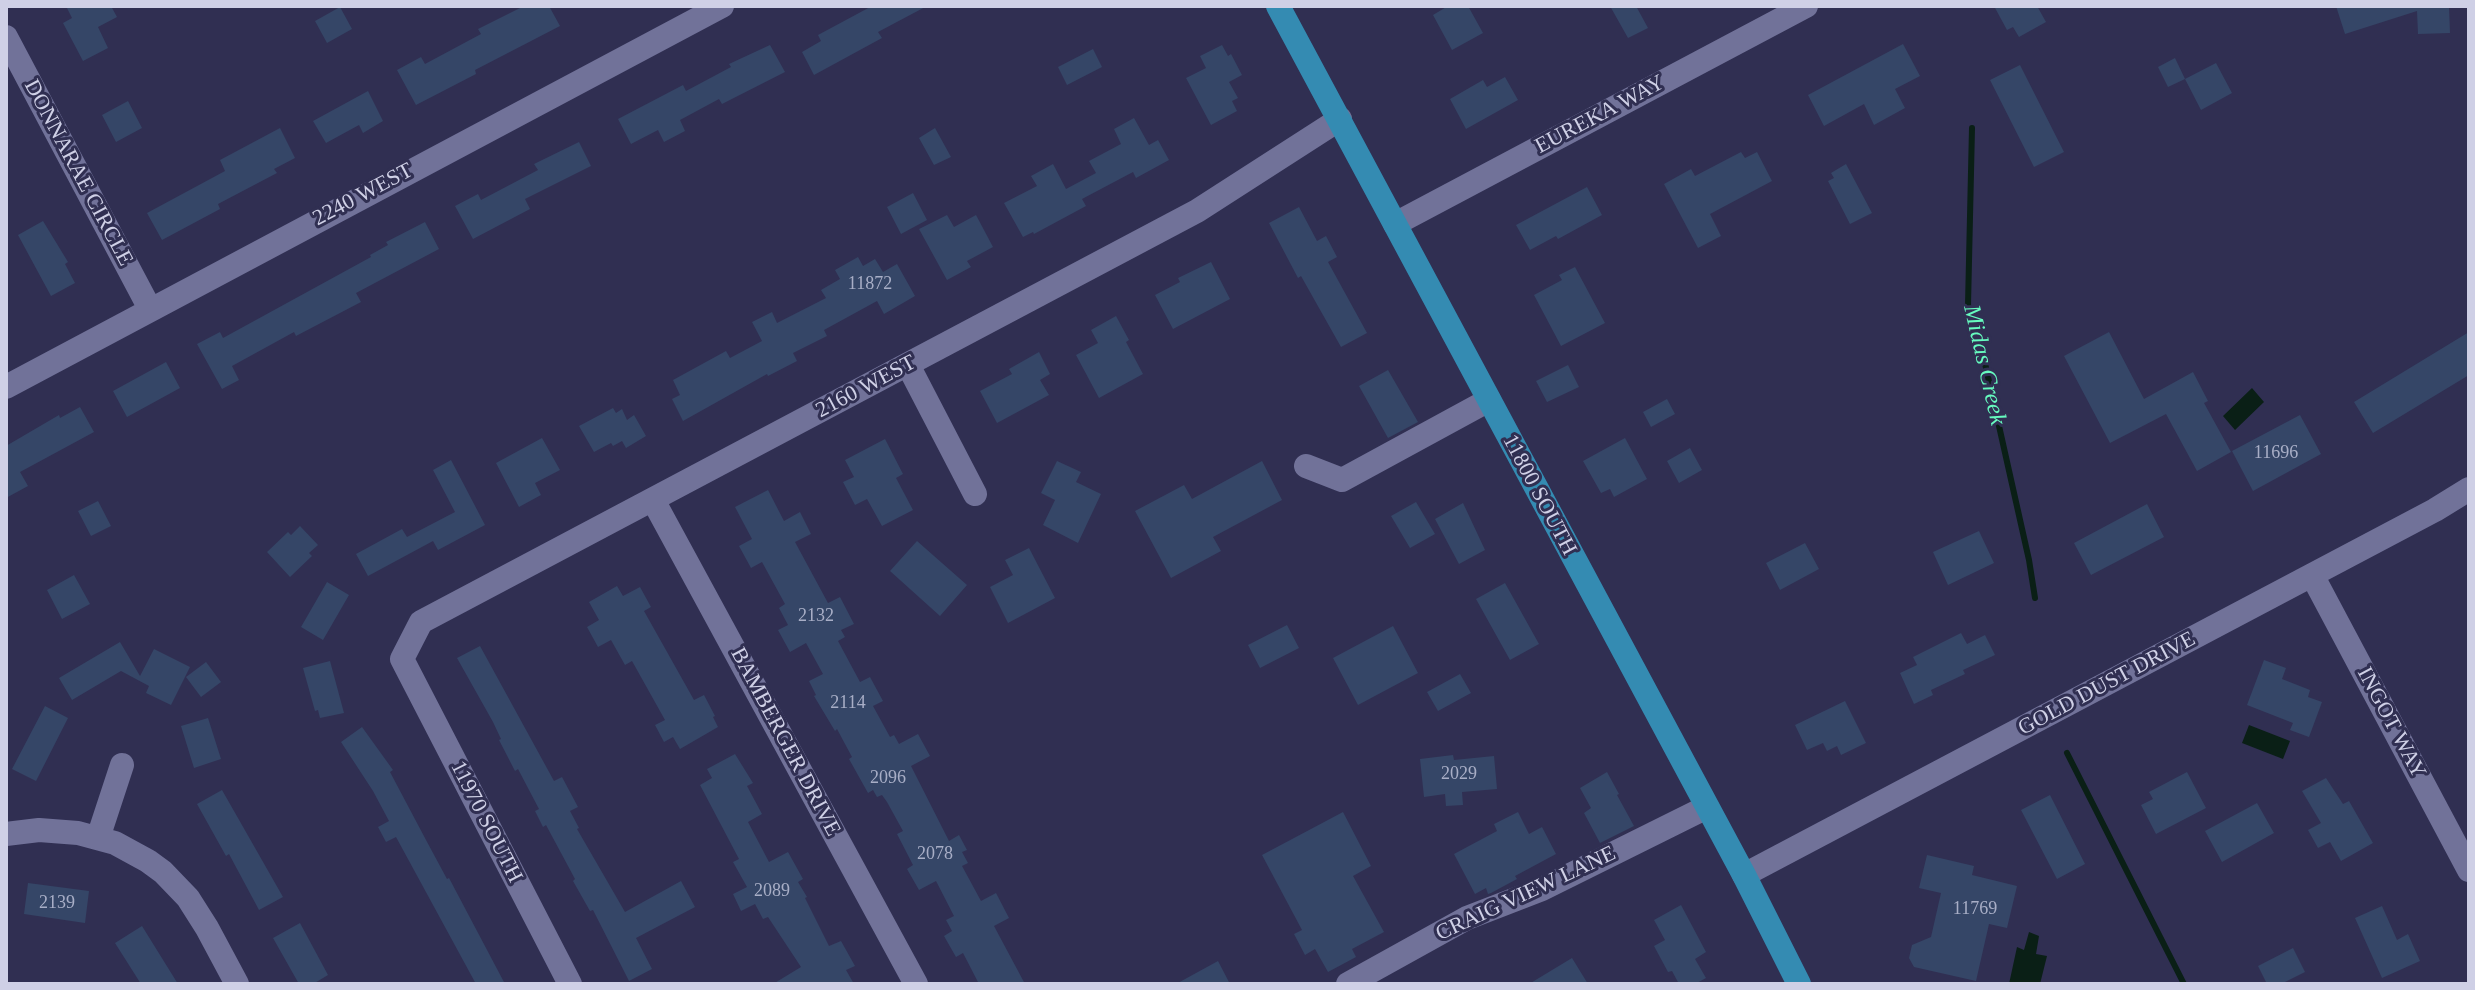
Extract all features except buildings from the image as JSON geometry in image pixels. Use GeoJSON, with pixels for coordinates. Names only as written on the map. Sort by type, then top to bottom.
{"type":"FeatureCollection","features":[{"type":"Feature","properties":{"kind":"main road","name":"11800 SOUTH"},"geometry":{"type":"LineString","coordinates":[[1278,6],[1744,875],[1799,984]]}},
{"type":"Feature","properties":{"kind":"street","name":"EUREKA WAY"},"geometry":{"type":"LineString","coordinates":[[1395,224],[1806,6]]}},
{"type":"Feature","properties":{"kind":"street","name":"2240 WEST"},"geometry":{"type":"LineString","coordinates":[[6,387],[711,9]]}},
{"type":"Feature","properties":{"kind":"street","name":"DONNARAE CIRCLE"},"geometry":{"type":"LineString","coordinates":[[6,37],[150,309]]}},
{"type":"Feature","properties":{"kind":"street","name":"2160 WEST"},"geometry":{"type":"LineString","coordinates":[[402,659],[421,622],[1197,211],[1340,119]]}},
{"type":"Feature","properties":{"kind":"street"},"geometry":{"type":"LineString","coordinates":[[908,365],[975,494]]}},
{"type":"Feature","properties":{"kind":"street"},"geometry":{"type":"LineString","coordinates":[[1306,466],[1342,480],[1489,400]]}},
{"type":"Feature","properties":{"kind":"street","name":"GOLD DUST DRIVE"},"geometry":{"type":"LineString","coordinates":[[1744,875],[2435,510],[2469,489]]}},
{"type":"Feature","properties":{"kind":"street","name":"BAMBERGER DRIVE"},"geometry":{"type":"LineString","coordinates":[[653,500],[916,984]]}},
{"type":"Feature","properties":{"kind":"street","name":"INGOT WAY"},"geometry":{"type":"LineString","coordinates":[[2312,575],[2469,870]]}},
{"type":"Feature","properties":{"kind":"street","name":"11970 SOUTH"},"geometry":{"type":"LineString","coordinates":[[402,659],[570,984]]}},
{"type":"Feature","properties":{"kind":"street"},"geometry":{"type":"LineString","coordinates":[[98,838],[122,765]]}},
{"type":"Feature","properties":{"kind":"street","name":"CRAIG VIEW LANE"},"geometry":{"type":"LineString","coordinates":[[1348,984],[1467,918],[1542,889],[1707,807]]}},
{"type":"Feature","properties":{"kind":"street"},"geometry":{"type":"LineString","coordinates":[[6,834],[59,831],[98,838],[140,856],[176,884],[198,912],[237,984]]}},
{"type":"Feature","properties":{"kind":"shaded area"},"geometry":{"type":"Polygon","coordinates":[[[2252,388],[2264,402],[2235,430],[2223,416],[2252,388]]]}},
{"type":"Feature","properties":{"kind":"shaded area"},"geometry":{"type":"Polygon","coordinates":[[[2249,725],[2290,741],[2283,759],[2242,743],[2249,725]]]}},
{"type":"Feature","properties":{"kind":"shaded area"},"geometry":{"type":"Polygon","coordinates":[[[2029,932],[2039,936],[2036,954],[2047,956],[2040,984],[2009,984],[2017,947],[2024,950],[2029,932]]]}},
{"type":"Feature","properties":{"kind":"waterway","name":"Midas Creek"},"geometry":{"type":"LineString","coordinates":[[1972,128],[1968,305],[1982,350],[2035,598]]}},
{"type":"Feature","properties":{"kind":"waterway","name":"Midas Creek"},"geometry":{"type":"LineString","coordinates":[[2067,753],[2184,984]]}}]}
